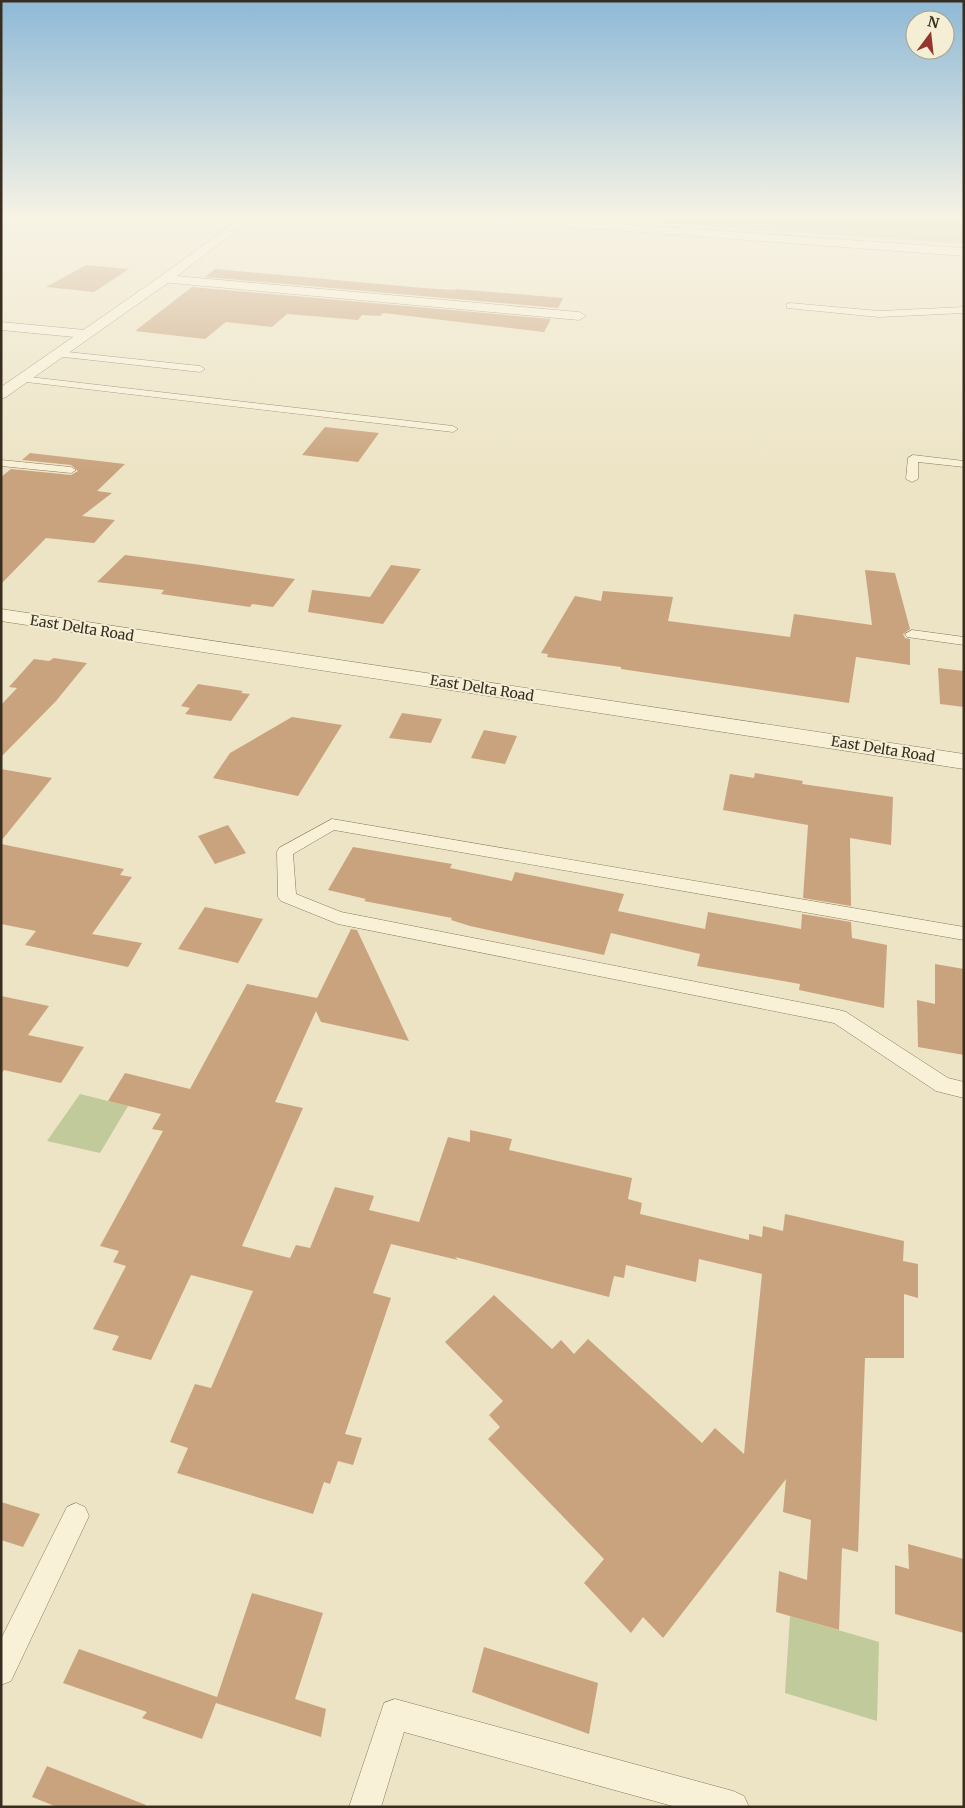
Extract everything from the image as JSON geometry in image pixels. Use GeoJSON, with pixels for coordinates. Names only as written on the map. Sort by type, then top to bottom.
{"type":"FeatureCollection","features":[{"type":"Feature","properties":{"kind":"street"},"geometry":{"type":"LineString","coordinates":[[1,394],[130,303]]}},
{"type":"Feature","properties":{"kind":"street"},"geometry":{"type":"LineString","coordinates":[[438,303],[579,316]]}},
{"type":"Feature","properties":{"kind":"street"},"geometry":{"type":"LineString","coordinates":[[1,326],[85,334]]}},
{"type":"Feature","properties":{"kind":"street","name":"East Delta Road"},"geometry":{"type":"LineString","coordinates":[[1,615],[964,762]]}},
{"type":"Feature","properties":{"kind":"lane"},"geometry":{"type":"LineString","coordinates":[[790,306],[879,314],[964,310]]}},
{"type":"Feature","properties":{"kind":"lane"},"geometry":{"type":"LineString","coordinates":[[58,354],[200,369]]}},
{"type":"Feature","properties":{"kind":"lane"},"geometry":{"type":"LineString","coordinates":[[21,380],[197,398],[298,412],[453,429]]}},
{"type":"Feature","properties":{"kind":"lane"},"geometry":{"type":"LineString","coordinates":[[912,479],[913,458],[964,464]]}},
{"type":"Feature","properties":{"kind":"lane"},"geometry":{"type":"LineString","coordinates":[[1,463],[70,470]]}},
{"type":"Feature","properties":{"kind":"lane"},"geometry":{"type":"LineString","coordinates":[[912,634],[964,641]]}},
{"type":"Feature","properties":{"kind":"lane"},"geometry":{"type":"LineString","coordinates":[[964,934],[332,824],[285,852],[287,897],[338,918],[839,1017],[943,1085],[964,1090]]}},
{"type":"Feature","properties":{"kind":"lane"},"geometry":{"type":"LineString","coordinates":[[1,1672],[76,1516]]}},
{"type":"Feature","properties":{"kind":"lane"},"geometry":{"type":"LineString","coordinates":[[365,1807],[395,1714],[733,1807]]}},
{"type":"Feature","properties":{"kind":"green space"},"geometry":{"type":"Polygon","coordinates":[[[80,1094],[128,1106],[100,1153],[47,1141],[80,1094]]]}},
{"type":"Feature","properties":{"kind":"green space"},"geometry":{"type":"Polygon","coordinates":[[[790,1616],[879,1642],[877,1721],[785,1693],[790,1616]]]}},
{"type":"Feature","properties":{"kind":"building"},"geometry":{"type":"Polygon","coordinates":[[[171,303],[376,303],[551,319],[544,332],[383,313],[380,316],[362,315],[358,320],[287,314],[272,327],[226,322],[205,339],[135,331],[171,303]]]}},
{"type":"Feature","properties":{"kind":"building"},"geometry":{"type":"Polygon","coordinates":[[[505,303],[560,303],[558,308],[505,303]]]}},
{"type":"Feature","properties":{"kind":"building"},"geometry":{"type":"Polygon","coordinates":[[[325,427],[379,433],[358,462],[302,455],[325,427]]]}},
{"type":"Feature","properties":{"kind":"building"},"geometry":{"type":"Polygon","coordinates":[[[30,453],[125,464],[97,491],[112,493],[82,516],[115,520],[94,543],[46,538],[1,584],[1,477],[11,469],[71,475],[78,471],[71,465],[22,460],[30,453]]]}},
{"type":"Feature","properties":{"kind":"building"},"geometry":{"type":"Polygon","coordinates":[[[125,555],[295,579],[273,607],[252,604],[250,607],[161,594],[164,590],[97,582],[125,555]]]}},
{"type":"Feature","properties":{"kind":"building"},"geometry":{"type":"Polygon","coordinates":[[[391,565],[421,569],[383,624],[308,612],[312,590],[370,597],[391,565]]]}},
{"type":"Feature","properties":{"kind":"building"},"geometry":{"type":"Polygon","coordinates":[[[865,570],[895,573],[910,629],[903,634],[905,638],[910,639],[910,665],[856,657],[849,703],[547,657],[548,654],[541,653],[575,596],[601,601],[603,591],[673,597],[668,621],[790,637],[794,614],[872,625],[865,570]]]}},
{"type":"Feature","properties":{"kind":"building"},"geometry":{"type":"Polygon","coordinates":[[[54,658],[87,663],[56,701],[1,757],[1,705],[17,688],[9,687],[34,659],[49,661],[54,658]]]}},
{"type":"Feature","properties":{"kind":"building"},"geometry":{"type":"Polygon","coordinates":[[[938,668],[964,671],[964,707],[940,704],[938,668]]]}},
{"type":"Feature","properties":{"kind":"building"},"geometry":{"type":"Polygon","coordinates":[[[198,684],[243,691],[241,693],[250,694],[231,721],[185,714],[190,708],[181,706],[198,684]]]}},
{"type":"Feature","properties":{"kind":"building"},"geometry":{"type":"Polygon","coordinates":[[[402,713],[442,719],[431,743],[389,738],[402,713]]]}},
{"type":"Feature","properties":{"kind":"building"},"geometry":{"type":"Polygon","coordinates":[[[292,717],[342,725],[298,796],[213,778],[230,753],[292,717]]]}},
{"type":"Feature","properties":{"kind":"building"},"geometry":{"type":"Polygon","coordinates":[[[484,730],[517,736],[505,764],[471,758],[484,730]]]}},
{"type":"Feature","properties":{"kind":"building"},"geometry":{"type":"Polygon","coordinates":[[[1,769],[52,778],[1,841],[1,769]]]}},
{"type":"Feature","properties":{"kind":"building"},"geometry":{"type":"Polygon","coordinates":[[[755,773],[803,781],[802,784],[893,797],[891,845],[850,838],[851,906],[803,898],[808,825],[723,810],[730,774],[754,778],[755,773]]]}},
{"type":"Feature","properties":{"kind":"building"},"geometry":{"type":"Polygon","coordinates":[[[228,825],[246,853],[215,864],[198,836],[228,825]]]}},
{"type":"Feature","properties":{"kind":"building"},"geometry":{"type":"Polygon","coordinates":[[[1,844],[124,869],[120,875],[132,877],[92,934],[142,943],[128,967],[25,945],[36,931],[1,924],[1,844]]]}},
{"type":"Feature","properties":{"kind":"building"},"geometry":{"type":"Polygon","coordinates":[[[353,847],[452,864],[450,868],[512,881],[515,872],[624,894],[618,911],[705,929],[708,912],[801,929],[802,914],[851,922],[852,938],[887,945],[884,1008],[799,990],[800,984],[697,966],[700,954],[611,933],[604,955],[470,926],[451,920],[452,918],[364,901],[366,899],[328,890],[353,847]]]}},
{"type":"Feature","properties":{"kind":"building"},"geometry":{"type":"Polygon","coordinates":[[[205,907],[263,919],[238,963],[178,949],[205,907]]]}},
{"type":"Feature","properties":{"kind":"building"},"geometry":{"type":"Polygon","coordinates":[[[351,929],[357,930],[409,1041],[321,1022],[316,1011],[275,1102],[303,1108],[242,1246],[290,1258],[296,1245],[310,1248],[335,1187],[374,1196],[369,1210],[419,1222],[448,1137],[470,1142],[470,1130],[512,1139],[509,1150],[632,1178],[628,1199],[642,1203],[640,1214],[749,1240],[749,1234],[762,1237],[763,1226],[783,1231],[785,1214],[904,1241],[903,1261],[918,1264],[918,1298],[904,1294],[904,1358],[865,1358],[858,1552],[842,1548],[839,1630],[776,1612],[779,1571],[807,1580],[811,1520],[783,1512],[786,1479],[663,1638],[643,1617],[631,1633],[584,1583],[604,1559],[488,1439],[500,1427],[489,1415],[503,1401],[445,1342],[494,1295],[552,1349],[561,1340],[574,1354],[588,1339],[702,1443],[715,1428],[744,1454],[762,1274],[699,1259],[696,1282],[626,1265],[624,1278],[614,1276],[609,1297],[455,1257],[458,1260],[391,1244],[373,1293],[391,1298],[345,1434],[362,1438],[353,1465],[338,1461],[330,1484],[324,1482],[313,1514],[177,1473],[188,1448],[170,1442],[195,1384],[211,1388],[253,1291],[191,1275],[151,1360],[112,1350],[119,1336],[93,1329],[126,1266],[113,1262],[119,1251],[100,1246],[163,1131],[152,1129],[161,1114],[108,1101],[125,1073],[190,1089],[247,984],[317,998],[351,929]]]}},
{"type":"Feature","properties":{"kind":"building"},"geometry":{"type":"Polygon","coordinates":[[[935,964],[964,969],[964,1055],[918,1047],[917,1000],[935,1004],[935,964]]]}},
{"type":"Feature","properties":{"kind":"building"},"geometry":{"type":"Polygon","coordinates":[[[1,996],[49,1006],[28,1035],[84,1047],[61,1083],[4,1070],[1,1074],[1,996]]]}},
{"type":"Feature","properties":{"kind":"building"},"geometry":{"type":"Polygon","coordinates":[[[1,1502],[40,1514],[23,1547],[1,1540],[1,1502]]]}},
{"type":"Feature","properties":{"kind":"building"},"geometry":{"type":"Polygon","coordinates":[[[908,1544],[964,1559],[964,1633],[895,1614],[895,1565],[909,1569],[908,1544]]]}},
{"type":"Feature","properties":{"kind":"building"},"geometry":{"type":"Polygon","coordinates":[[[252,1593],[323,1613],[295,1699],[326,1709],[321,1737],[216,1703],[202,1739],[142,1718],[147,1712],[63,1683],[79,1649],[217,1697],[252,1593]]]}},
{"type":"Feature","properties":{"kind":"building"},"geometry":{"type":"Polygon","coordinates":[[[484,1647],[598,1683],[589,1734],[472,1692],[484,1647]]]}},
{"type":"Feature","properties":{"kind":"building"},"geometry":{"type":"Polygon","coordinates":[[[47,1766],[146,1805],[145,1807],[57,1807],[32,1797],[47,1766]]]}}]}
